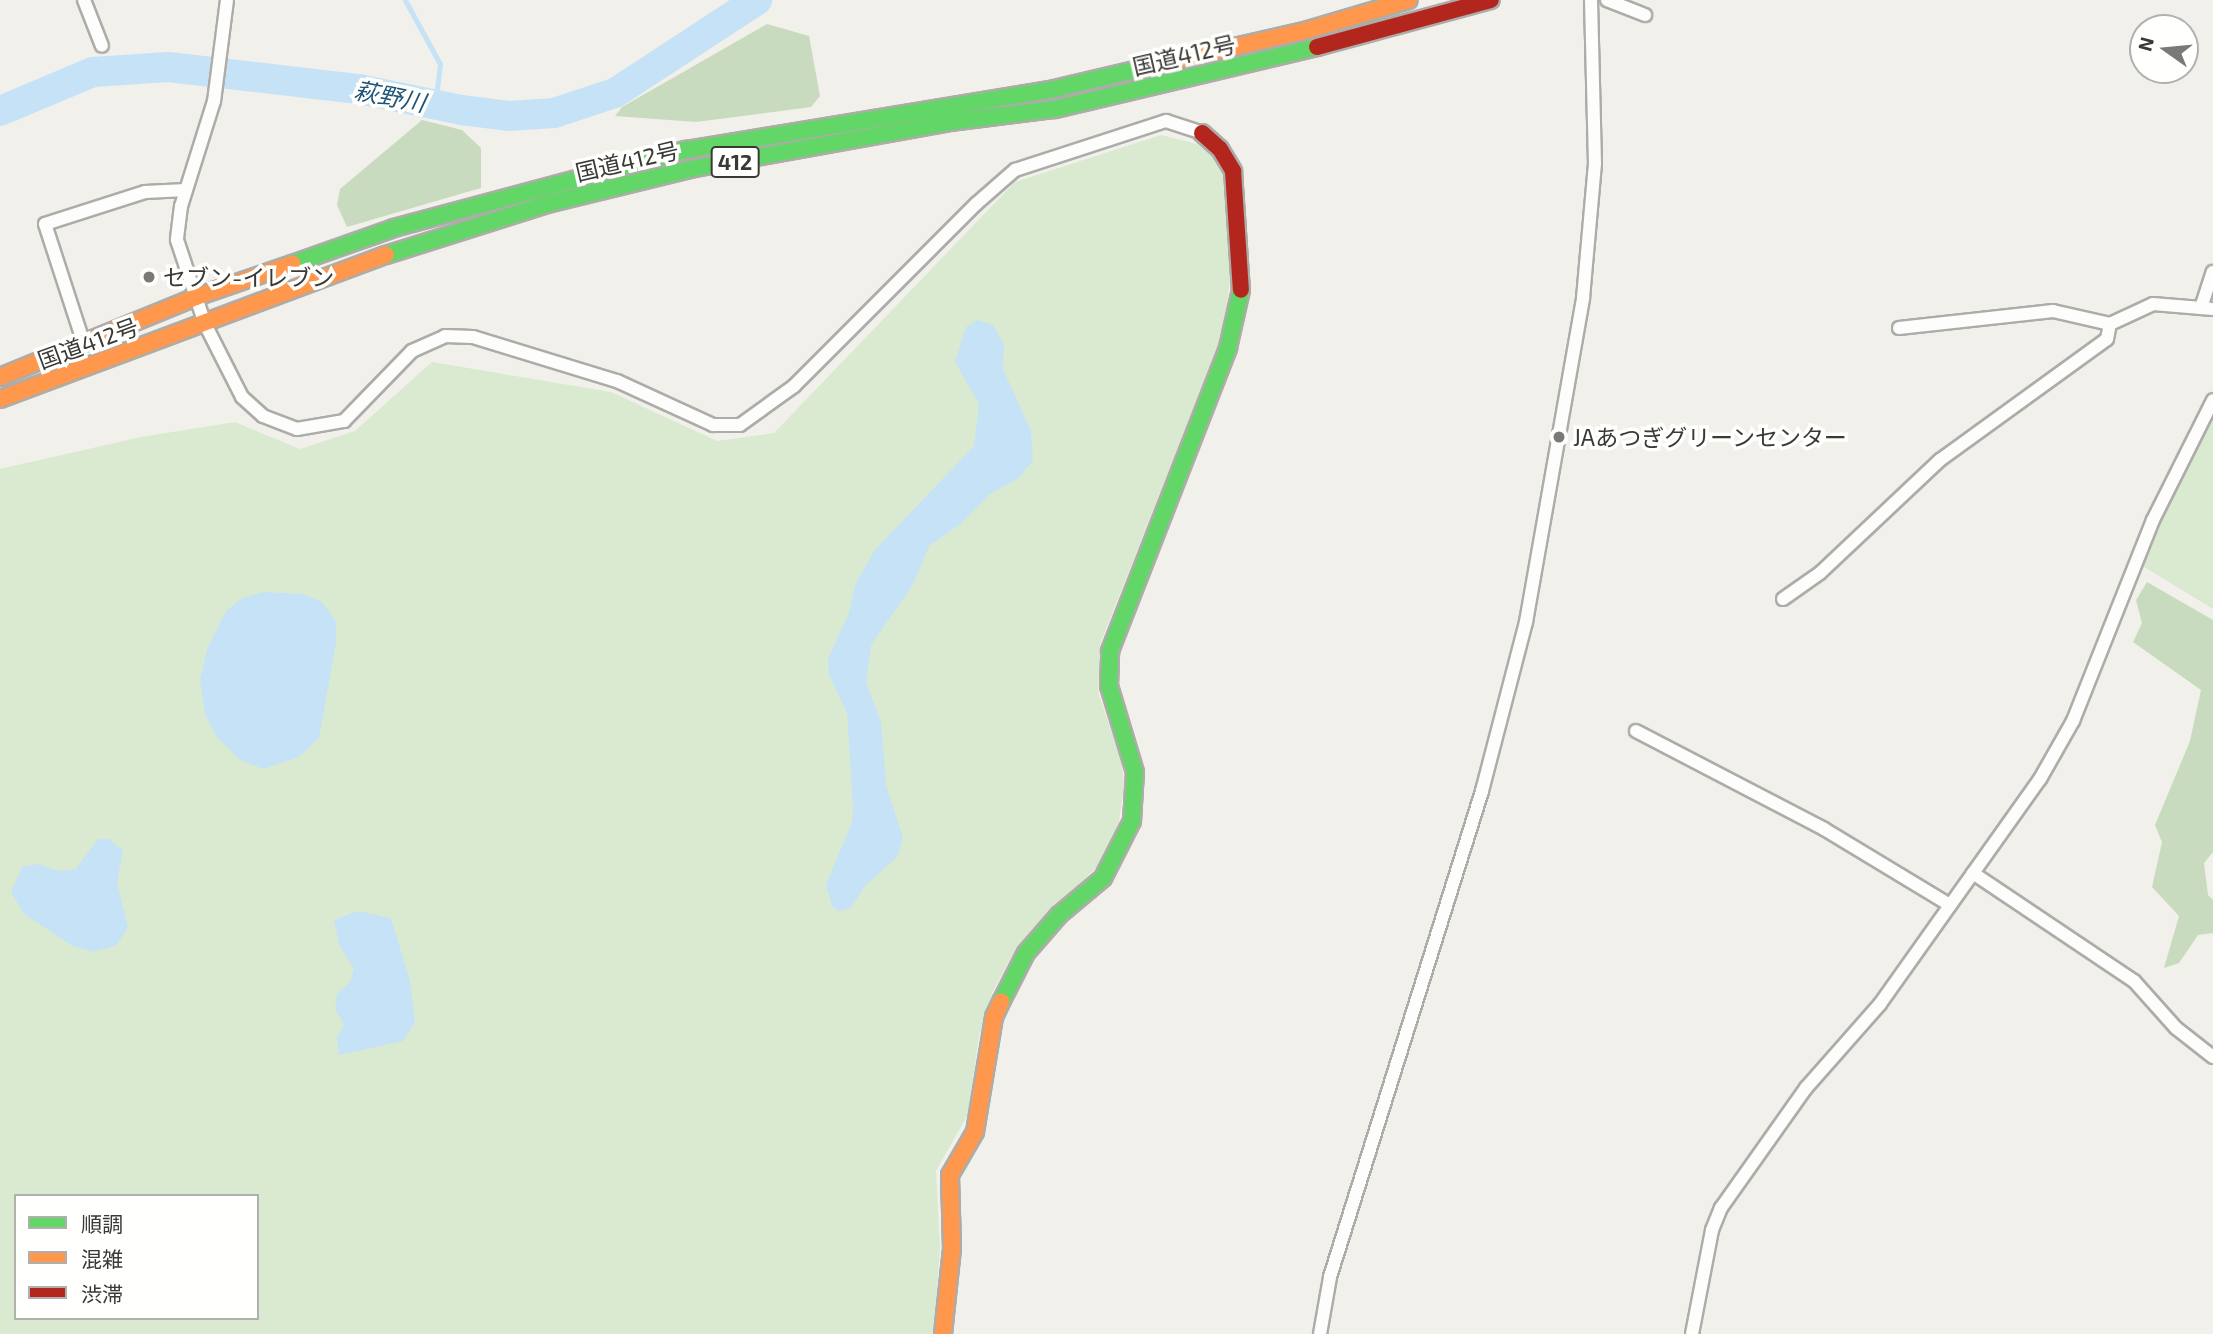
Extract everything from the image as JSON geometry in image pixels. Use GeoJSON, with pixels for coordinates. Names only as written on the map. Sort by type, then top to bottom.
{"type":"FeatureCollection","features":[{"type":"Feature","properties":{"kind":"main road","name":"国道412号"},"geometry":{"type":"LineString","coordinates":[[0,377],[196,297],[394,228],[686,150],[1054,89],[1308,30],[1409,0]]}},
{"type":"Feature","properties":{"kind":"main road","name":"国道412号"},"geometry":{"type":"LineString","coordinates":[[0,399],[461,228],[551,203],[690,169],[950,121],[1055,109],[1311,49],[1491,0]]}},
{"type":"Feature","properties":{"kind":"main road"},"geometry":{"type":"LineString","coordinates":[[943,1334],[952,1262],[950,1175],[975,1132],[994,1017],[1026,953],[1059,915],[1103,877],[1132,821],[1135,772],[1109,686],[1110,651],[1228,348],[1241,295],[1233,171],[1220,149],[1202,133]]}},
{"type":"Feature","properties":{"kind":"street"},"geometry":{"type":"LineString","coordinates":[[84,0],[102,46]]}},
{"type":"Feature","properties":{"kind":"street"},"geometry":{"type":"LineString","coordinates":[[228,0],[214,101],[186,190],[177,240],[205,324],[242,397],[263,416],[297,429],[345,421],[412,351],[444,335],[472,337],[617,381],[713,425],[729,427],[760,413],[794,386],[1016,170],[1166,121],[1202,133]]}},
{"type":"Feature","properties":{"kind":"street"},"geometry":{"type":"LineString","coordinates":[[1320,1334],[1331,1277],[1482,791],[1526,622],[1583,298],[1595,164],[1591,0]]}},
{"type":"Feature","properties":{"kind":"street"},"geometry":{"type":"LineString","coordinates":[[1607,0],[1644,15]]}},
{"type":"Feature","properties":{"kind":"street"},"geometry":{"type":"LineString","coordinates":[[84,344],[45,224],[145,191],[186,190]]}},
{"type":"Feature","properties":{"kind":"street"},"geometry":{"type":"LineString","coordinates":[[1899,328],[2053,311],[2110,324],[2153,304],[2207,309],[2213,272]]}},
{"type":"Feature","properties":{"kind":"street"},"geometry":{"type":"LineString","coordinates":[[1783,599],[1820,573],[1940,460],[2107,339],[2110,324]]}},
{"type":"Feature","properties":{"kind":"street"},"geometry":{"type":"LineString","coordinates":[[1692,1334],[1712,1230],[1721,1208],[1806,1088],[1852,1031],[1880,1004],[2040,779],[2073,721],[2153,520],[2213,400]]}},
{"type":"Feature","properties":{"kind":"street"},"geometry":{"type":"LineString","coordinates":[[1636,731],[1824,829],[1950,905]]}},
{"type":"Feature","properties":{"kind":"street"},"geometry":{"type":"LineString","coordinates":[[1973,873],[2134,981],[2176,1028],[2213,1057]]}},
{"type":"Feature","properties":{"kind":"green space"},"geometry":{"type":"Polygon","coordinates":[[[767,24],[809,36],[820,96],[811,107],[696,122],[615,116],[622,107],[767,24]]]}},
{"type":"Feature","properties":{"kind":"green space"},"geometry":{"type":"Polygon","coordinates":[[[422,120],[462,130],[481,148],[481,188],[347,227],[337,205],[340,189],[422,120]]]}},
{"type":"Feature","properties":{"kind":"green space"},"geometry":{"type":"Polygon","coordinates":[[[1161,135],[1197,144],[1213,157],[1223,176],[1230,279],[1221,339],[1100,644],[1098,692],[1122,763],[1124,786],[1117,835],[1105,859],[1028,934],[992,993],[979,1036],[968,1114],[936,1171],[940,1248],[934,1334],[0,1334],[0,469],[141,437],[235,422],[300,449],[355,431],[432,362],[611,392],[717,441],[774,433],[1015,182],[1161,135]]]}},
{"type":"Feature","properties":{"kind":"green space"},"geometry":{"type":"Polygon","coordinates":[[[2213,413],[2213,609],[2141,565],[2213,413]]]}},
{"type":"Feature","properties":{"kind":"green space"},"geometry":{"type":"Polygon","coordinates":[[[2147,582],[2213,620],[2213,852],[2204,863],[2208,895],[2213,900],[2213,933],[2198,935],[2179,963],[2164,968],[2179,916],[2152,887],[2162,842],[2155,825],[2190,741],[2201,690],[2133,642],[2142,623],[2136,600],[2147,582]]]}},
{"type":"Feature","properties":{"kind":"water"},"geometry":{"type":"Polygon","coordinates":[[[977,320],[993,325],[1004,344],[1003,369],[1031,431],[1033,460],[1019,478],[990,494],[959,525],[929,546],[912,586],[871,645],[866,682],[881,722],[886,785],[903,838],[897,857],[865,886],[851,908],[838,911],[832,906],[826,885],[852,822],[853,806],[847,713],[829,675],[828,659],[849,613],[856,583],[874,551],[974,446],[979,404],[955,362],[966,327],[977,320]]]}},
{"type":"Feature","properties":{"kind":"water"},"geometry":{"type":"Polygon","coordinates":[[[264,592],[302,594],[322,602],[336,622],[336,643],[319,738],[299,757],[263,769],[240,760],[216,736],[205,714],[200,680],[207,649],[226,611],[242,598],[264,592]]]}},
{"type":"Feature","properties":{"kind":"water"},"geometry":{"type":"Polygon","coordinates":[[[98,839],[108,839],[123,850],[117,882],[128,927],[116,946],[92,952],[71,945],[24,914],[11,892],[22,867],[38,864],[59,871],[76,869],[98,839]]]}},
{"type":"Feature","properties":{"kind":"water"},"geometry":{"type":"Polygon","coordinates":[[[358,911],[391,918],[410,981],[415,1022],[403,1041],[339,1055],[337,1038],[344,1024],[335,1009],[337,994],[350,982],[354,969],[339,945],[334,920],[358,911]]]}},
{"type":"Feature","properties":{"kind":"waterway"},"geometry":{"type":"LineString","coordinates":[[405,0],[440,64],[435,106]]}},
{"type":"Feature","properties":{"kind":"waterway","name":"萩野川"},"geometry":{"type":"LineString","coordinates":[[0,111],[93,72],[168,67],[359,89],[461,110],[509,116],[554,113],[615,93],[757,0]]}},
{"type":"Feature","properties":{"kind":"traffic: fast"},"geometry":{"type":"LineString","coordinates":[[386,255],[551,203],[690,169],[950,122],[1055,109],[1317,47]]}},
{"type":"Feature","properties":{"kind":"traffic: fast"},"geometry":{"type":"LineString","coordinates":[[292,264],[394,228],[686,150],[1054,89],[1160,64]]}},
{"type":"Feature","properties":{"kind":"traffic: fast"},"geometry":{"type":"LineString","coordinates":[[1001,1002],[1026,953],[1059,915],[1103,878],[1132,821],[1135,772],[1109,686],[1110,651],[1228,348],[1241,290]]}},
{"type":"Feature","properties":{"kind":"traffic: slow"},"geometry":{"type":"LineString","coordinates":[[1160,64],[1308,30],[1409,0]]}},
{"type":"Feature","properties":{"kind":"traffic: slow"},"geometry":{"type":"LineString","coordinates":[[0,399],[386,255]]}},
{"type":"Feature","properties":{"kind":"traffic: slow"},"geometry":{"type":"LineString","coordinates":[[0,377],[196,297],[292,264]]}},
{"type":"Feature","properties":{"kind":"traffic: slow"},"geometry":{"type":"LineString","coordinates":[[943,1334],[952,1248],[950,1175],[975,1132],[994,1017],[1001,1002]]}},
{"type":"Feature","properties":{"kind":"traffic: jam"},"geometry":{"type":"LineString","coordinates":[[1317,47],[1491,0]]}},
{"type":"Feature","properties":{"kind":"traffic: jam"},"geometry":{"type":"LineString","coordinates":[[1202,133],[1220,149],[1233,171],[1241,290]]}},
{"type":"Feature","properties":{"kind":"place","name":"セブン-イレブン"},"geometry":{"type":"Point","coordinates":[149,277]}},
{"type":"Feature","properties":{"kind":"place","name":"JAあつぎグリーンセンター"},"geometry":{"type":"Point","coordinates":[1559,437]}}]}
